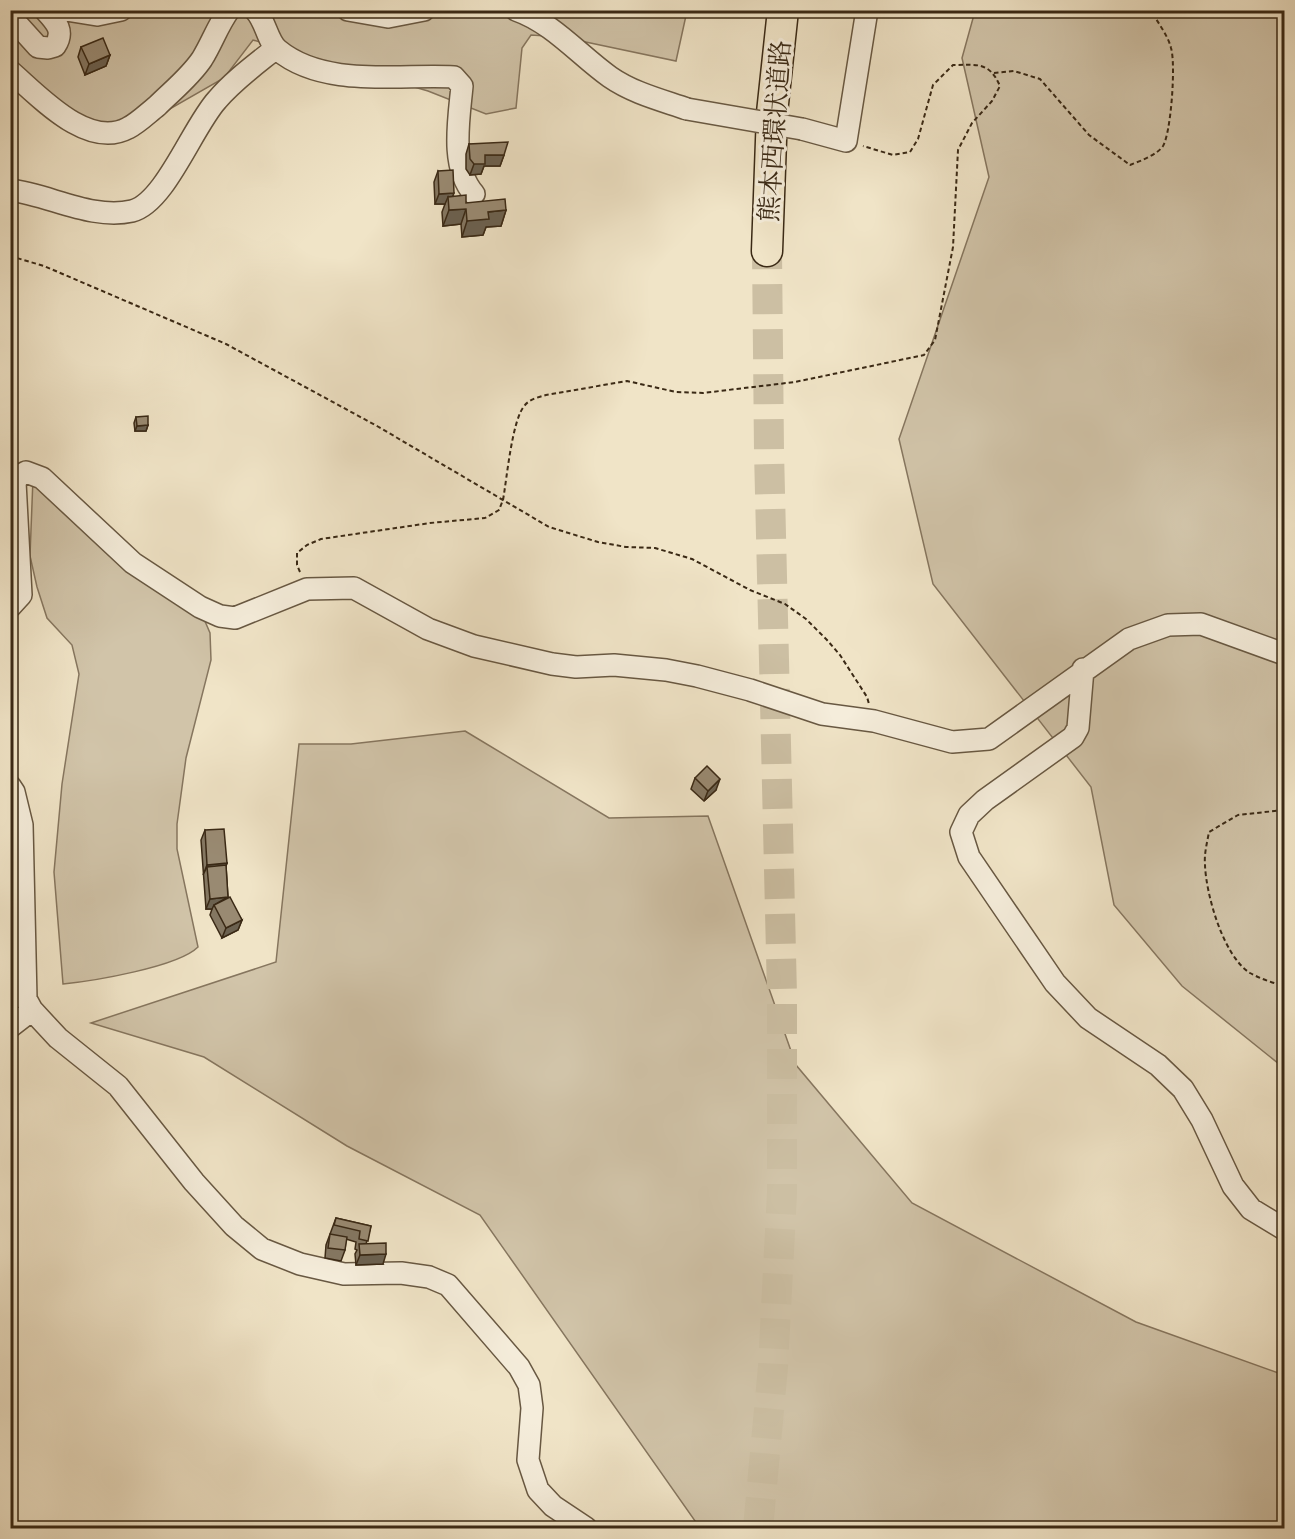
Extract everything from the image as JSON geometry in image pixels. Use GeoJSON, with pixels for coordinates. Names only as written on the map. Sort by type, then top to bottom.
{"type":"FeatureCollection","features":[{"type":"Feature","properties":{"kind":"highway"},"geometry":{"type":"LineString","coordinates":[[772,112],[774,10]]}},
{"type":"Feature","properties":{"kind":"highway","name":"熊本西環状道路"},"geometry":{"type":"LineString","coordinates":[[767,251],[772,112],[783,10]]}},
{"type":"Feature","properties":{"kind":"highway"},"geometry":{"type":"LineString","coordinates":[[772,112],[788,10]]}},
{"type":"Feature","properties":{"kind":"street"},"geometry":{"type":"LineString","coordinates":[[10,16],[38,47],[48,48],[55,46],[60,38],[59,27],[45,10]]}},
{"type":"Feature","properties":{"kind":"street"},"geometry":{"type":"LineString","coordinates":[[66,10],[97,15],[121,10]]}},
{"type":"Feature","properties":{"kind":"street"},"geometry":{"type":"LineString","coordinates":[[10,71],[63,117],[89,130],[108,134],[118,132],[135,123],[180,85],[201,61],[229,10]]}},
{"type":"Feature","properties":{"kind":"street"},"geometry":{"type":"LineString","coordinates":[[255,10],[260,15],[276,48],[294,61],[318,70],[363,77],[454,77],[462,86],[458,141],[462,169],[468,187],[474,194]]}},
{"type":"Feature","properties":{"kind":"street"},"geometry":{"type":"LineString","coordinates":[[348,10],[388,17],[424,10]]}},
{"type":"Feature","properties":{"kind":"street"},"geometry":{"type":"LineString","coordinates":[[516,10],[527,14],[562,37],[612,78],[643,95],[687,109],[802,129],[846,141],[867,10]]}},
{"type":"Feature","properties":{"kind":"street"},"geometry":{"type":"LineString","coordinates":[[10,190],[29,192],[100,212],[132,211],[148,203],[169,177],[198,126],[216,101],[239,77],[276,48]]}},
{"type":"Feature","properties":{"kind":"street"},"geometry":{"type":"LineString","coordinates":[[10,607],[21,596],[15,482],[26,472],[42,478],[133,563],[200,607],[219,616],[235,618],[307,589],[354,588],[428,629],[474,646],[552,664],[576,667],[614,665],[666,670],[697,676],[750,690],[822,714],[874,721],[952,742],[988,739],[1083,669],[1129,639],[1168,625],[1202,624],[1284,654]]}},
{"type":"Feature","properties":{"kind":"street"},"geometry":{"type":"LineString","coordinates":[[1083,669],[1078,728],[1073,737],[985,800],[969,815],[961,832],[969,857],[1055,983],[1088,1018],[1158,1065],[1183,1089],[1202,1120],[1233,1186],[1251,1209],[1284,1229]]}},
{"type":"Feature","properties":{"kind":"street"},"geometry":{"type":"LineString","coordinates":[[10,786],[14,792],[22,825],[26,999],[32,1010],[58,1038],[118,1086],[194,1182],[234,1226],[262,1249],[300,1264],[344,1274],[401,1273],[429,1277],[448,1285],[519,1367],[529,1384],[532,1408],[528,1460],[538,1490],[553,1506],[586,1528]]}},
{"type":"Feature","properties":{"kind":"street"},"geometry":{"type":"LineString","coordinates":[[10,1026],[32,1010]]}},
{"type":"Feature","properties":{"kind":"path"},"geometry":{"type":"LineString","coordinates":[[994,73],[1014,70],[1040,78],[1089,135],[1131,165],[1147,158],[1163,146],[1170,110],[1173,72],[1171,48],[1151,10]]}},
{"type":"Feature","properties":{"kind":"path"},"geometry":{"type":"LineString","coordinates":[[307,589],[297,565],[297,554],[307,545],[321,539],[430,523],[485,518],[498,510],[503,500],[516,420],[525,404],[535,399],[546,395],[627,381],[676,392],[703,393],[795,382],[924,355],[935,340],[953,247],[958,150],[972,123],[993,101],[1000,86],[994,73],[987,67],[953,64],[933,85],[918,139],[910,152],[893,155],[846,141]]}},
{"type":"Feature","properties":{"kind":"path"},"geometry":{"type":"LineString","coordinates":[[10,256],[44,266],[226,344],[376,426],[549,527],[598,542],[626,547],[655,548],[682,556],[750,590],[785,604],[806,619],[840,654],[867,697],[874,721]]}},
{"type":"Feature","properties":{"kind":"path"},"geometry":{"type":"LineString","coordinates":[[1284,810],[1238,815],[1209,832],[1204,864],[1210,899],[1228,947],[1238,962],[1249,972],[1284,985]]}},
{"type":"Feature","properties":{"kind":"shaded area"},"geometry":{"type":"Polygon","coordinates":[[[10,11],[687,11],[676,61],[562,37],[531,35],[522,48],[516,108],[486,114],[428,91],[253,40],[224,78],[121,137],[11,81],[10,11]]]}},
{"type":"Feature","properties":{"kind":"shaded area"},"geometry":{"type":"Polygon","coordinates":[[[975,11],[1284,11],[1284,1068],[1182,986],[1114,905],[1091,787],[933,584],[899,439],[989,177],[962,58],[975,11]]]}},
{"type":"Feature","properties":{"kind":"shaded area"},"geometry":{"type":"Polygon","coordinates":[[[33,478],[201,612],[210,633],[211,660],[186,758],[177,824],[177,849],[198,947],[173,961],[154,967],[63,984],[54,872],[62,784],[79,674],[72,645],[47,618],[37,587],[30,556],[33,478]]]}},
{"type":"Feature","properties":{"kind":"shaded area"},"geometry":{"type":"Polygon","coordinates":[[[465,731],[609,818],[708,816],[796,1065],[912,1203],[1136,1322],[1284,1375],[1284,1528],[700,1528],[480,1215],[347,1146],[204,1057],[91,1023],[276,962],[299,744],[351,744],[465,731]]]}},
{"type":"Feature","properties":{"kind":"building"},"geometry":{"type":"Polygon","coordinates":[[[103,38],[110,55],[89,64],[81,47],[103,38]]]}},
{"type":"Feature","properties":{"kind":"building"},"geometry":{"type":"Polygon","coordinates":[[[508,142],[504,155],[485,155],[485,164],[474,164],[470,159],[469,144],[508,142]]]}},
{"type":"Feature","properties":{"kind":"building"},"geometry":{"type":"Polygon","coordinates":[[[453,170],[454,193],[439,194],[438,171],[453,170]]]}},
{"type":"Feature","properties":{"kind":"building"},"geometry":{"type":"Polygon","coordinates":[[[466,195],[466,203],[505,199],[506,210],[488,212],[489,219],[467,221],[466,209],[449,210],[448,197],[466,195]]]}},
{"type":"Feature","properties":{"kind":"building"},"geometry":{"type":"Polygon","coordinates":[[[148,416],[148,425],[137,426],[136,417],[148,416]]]}},
{"type":"Feature","properties":{"kind":"building"},"geometry":{"type":"Polygon","coordinates":[[[707,766],[720,779],[708,791],[695,778],[707,766]]]}},
{"type":"Feature","properties":{"kind":"building"},"geometry":{"type":"Polygon","coordinates":[[[224,829],[227,863],[207,865],[205,830],[224,829]]]}},
{"type":"Feature","properties":{"kind":"building"},"geometry":{"type":"Polygon","coordinates":[[[226,865],[228,897],[210,899],[207,867],[226,865]]]}},
{"type":"Feature","properties":{"kind":"building"},"geometry":{"type":"Polygon","coordinates":[[[230,897],[242,920],[226,928],[214,905],[230,897]]]}},
{"type":"Feature","properties":{"kind":"building"},"geometry":{"type":"Polygon","coordinates":[[[336,1218],[371,1226],[368,1241],[359,1239],[360,1231],[334,1225],[336,1218]]]}},
{"type":"Feature","properties":{"kind":"building"},"geometry":{"type":"Polygon","coordinates":[[[330,1234],[347,1237],[345,1250],[328,1248],[330,1234]]]}},
{"type":"Feature","properties":{"kind":"building"},"geometry":{"type":"Polygon","coordinates":[[[386,1243],[386,1254],[360,1255],[359,1244],[386,1243]]]}},
{"type":"Feature","properties":{"kind":"tunnel"},"geometry":{"type":"LineString","coordinates":[[758,1528],[773,1367],[782,1193],[782,995],[769,451],[767,251]]}}]}
